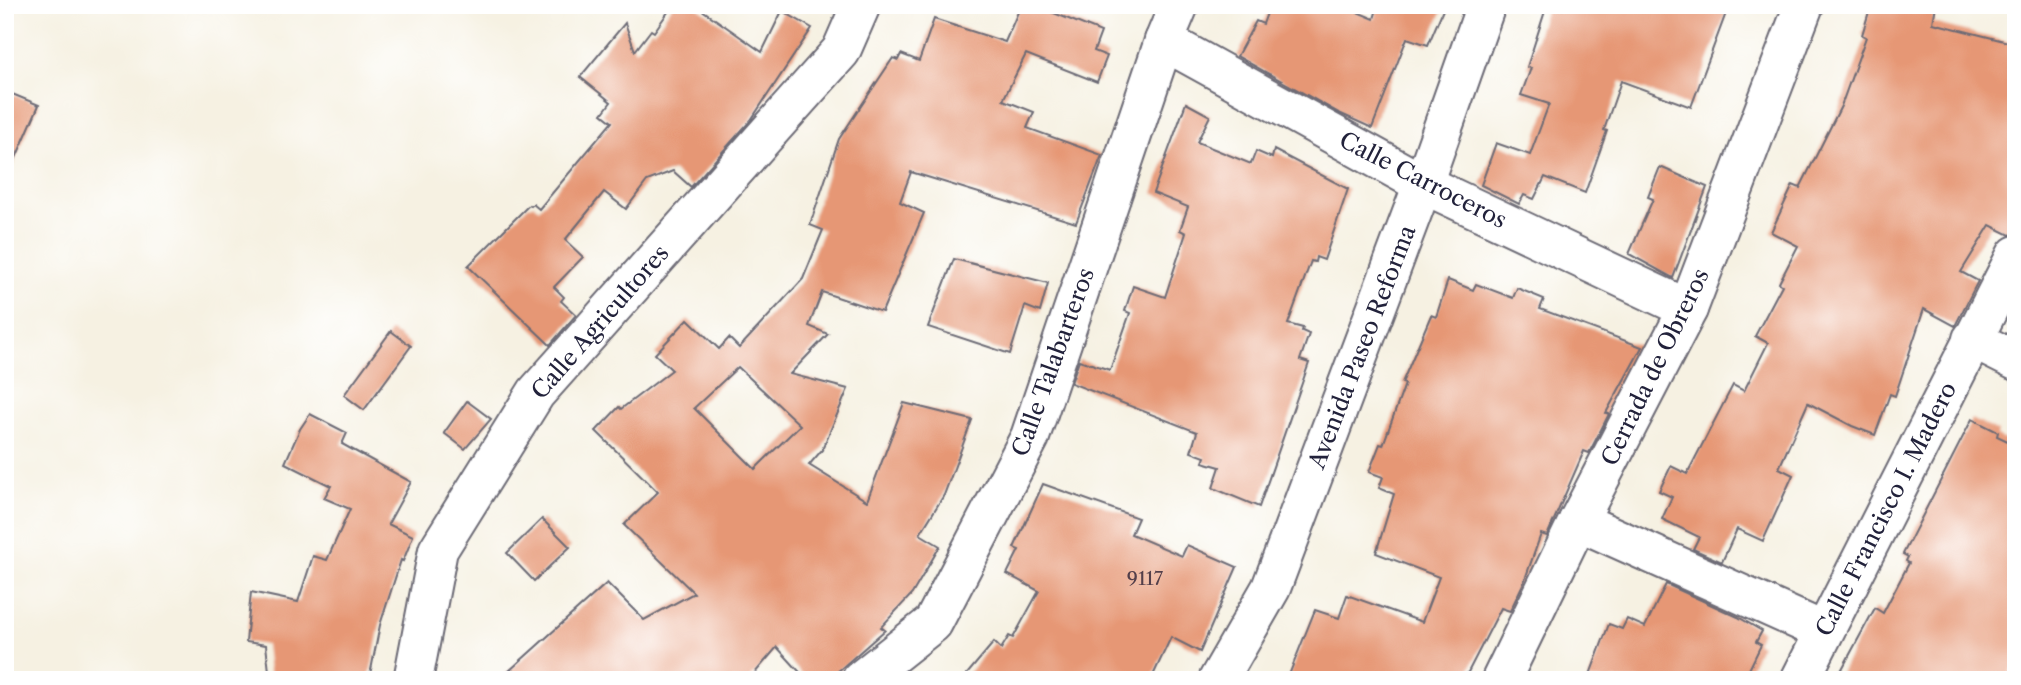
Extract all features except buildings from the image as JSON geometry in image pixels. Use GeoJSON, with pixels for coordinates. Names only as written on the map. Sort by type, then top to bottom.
{"type":"FeatureCollection","features":[{"type":"Feature","properties":{"kind":"street","name":"Calle Agricultores"},"geometry":{"type":"LineString","coordinates":[[413,680],[438,550],[536,393],[841,51],[861,5]]}},
{"type":"Feature","properties":{"kind":"street","name":"Calle Talabarteros"},"geometry":{"type":"LineString","coordinates":[[861,680],[933,623],[1030,437],[1164,41],[1179,5]]}},
{"type":"Feature","properties":{"kind":"street","name":"Avenida Paseo Reforma"},"geometry":{"type":"LineString","coordinates":[[1218,680],[1271,588],[1423,184],[1486,5]]}},
{"type":"Feature","properties":{"kind":"street","name":"Cerrada de Obreros"},"geometry":{"type":"LineString","coordinates":[[1501,680],[1578,521],[1688,309],[1804,5]]}},
{"type":"Feature","properties":{"kind":"street","name":"Calle Carroceros"},"geometry":{"type":"LineString","coordinates":[[1164,41],[1423,184],[1688,309]]}},
{"type":"Feature","properties":{"kind":"street","name":"Calle Francisco I. Madero"},"geometry":{"type":"LineString","coordinates":[[1800,680],[2016,255]]}},
{"type":"Feature","properties":{"kind":"street"},"geometry":{"type":"LineString","coordinates":[[1972,339],[2016,361]]}},
{"type":"Feature","properties":{"kind":"street"},"geometry":{"type":"LineString","coordinates":[[1578,521],[1823,631]]}}]}
